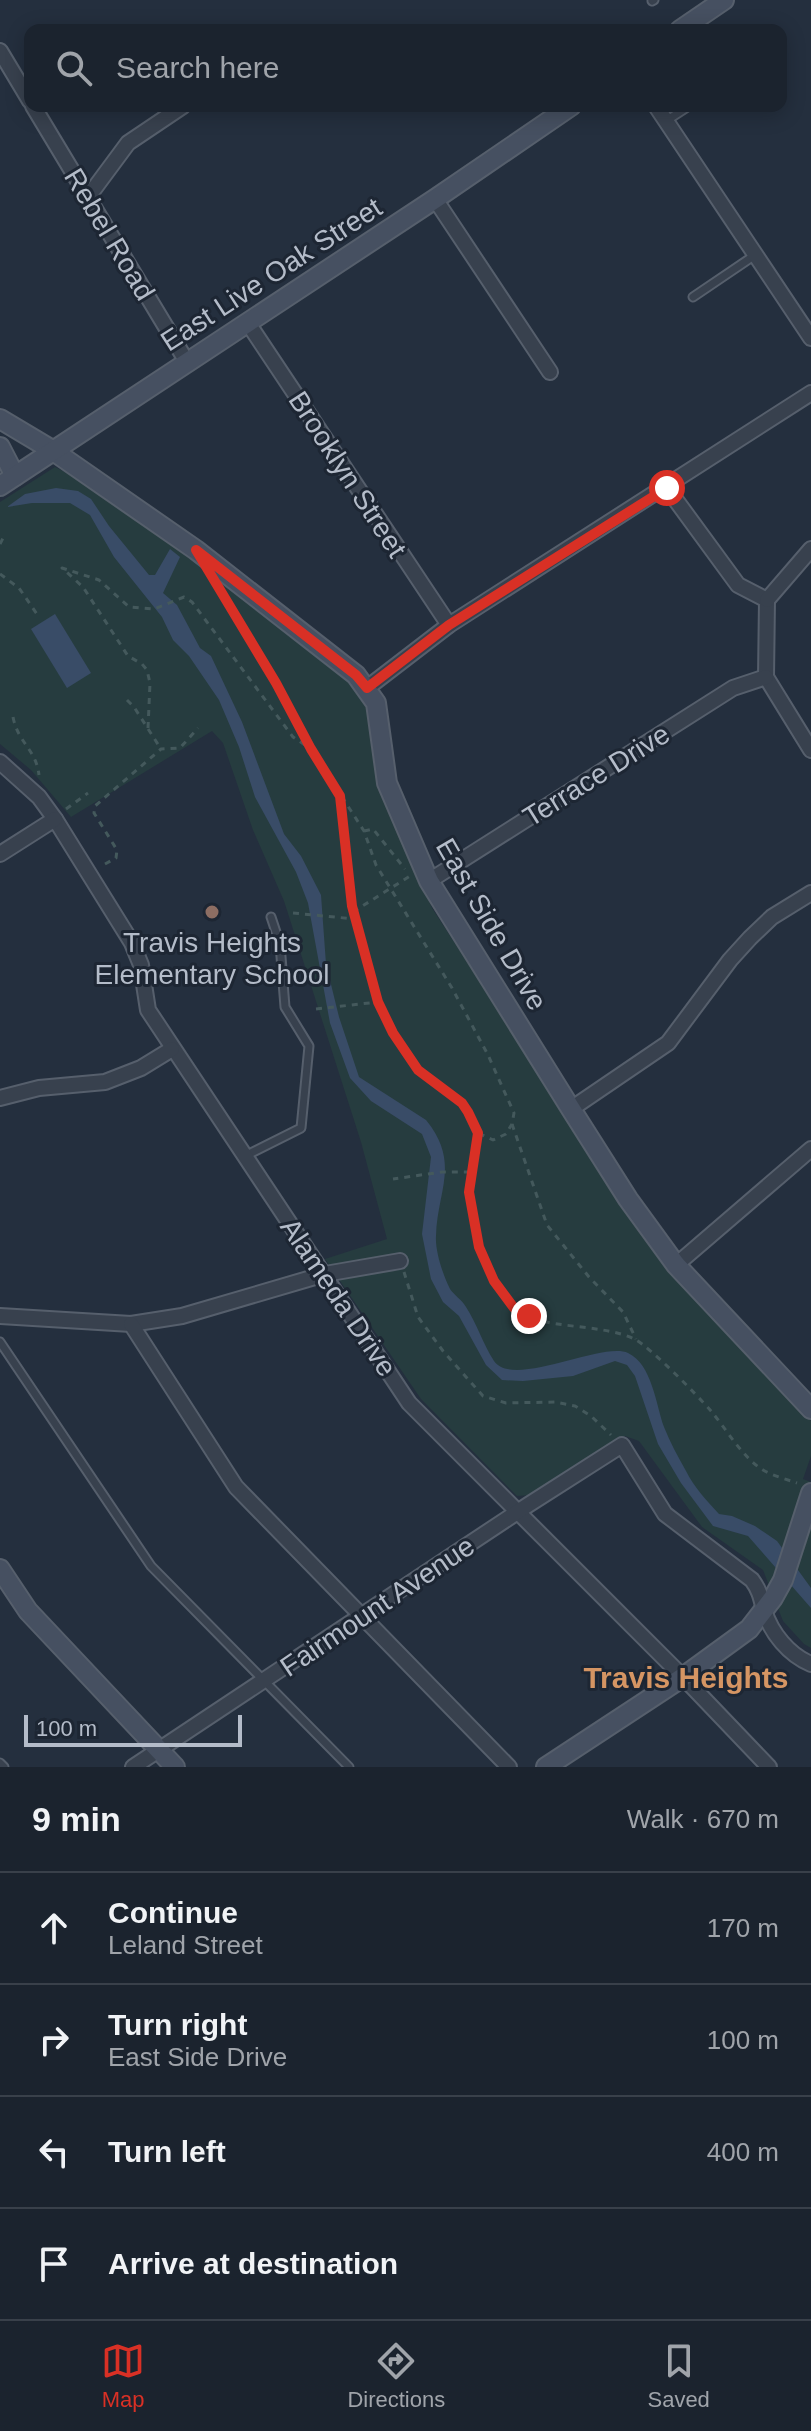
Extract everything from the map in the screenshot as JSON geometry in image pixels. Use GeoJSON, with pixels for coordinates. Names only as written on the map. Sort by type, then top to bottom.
{"type":"FeatureCollection","features":[{"type":"Feature","properties":{"kind":"street"},"geometry":{"type":"LineString","coordinates":[[688,24],[720,1]]}},
{"type":"Feature","properties":{"kind":"street"},"geometry":{"type":"LineString","coordinates":[[0,51],[24,91]]}},
{"type":"Feature","properties":{"kind":"street","name":"Rebel Road"},"geometry":{"type":"LineString","coordinates":[[37,112],[187,362]]}},
{"type":"Feature","properties":{"kind":"street"},"geometry":{"type":"LineString","coordinates":[[88,197],[128,143],[174,112]]}},
{"type":"Feature","properties":{"kind":"street","name":"East Live Oak Street"},"geometry":{"type":"LineString","coordinates":[[7,481],[562,112]]}},
{"type":"Feature","properties":{"kind":"street"},"geometry":{"type":"LineString","coordinates":[[660,112],[811,338]]}},
{"type":"Feature","properties":{"kind":"street"},"geometry":{"type":"LineString","coordinates":[[435,199],[550,372]]}},
{"type":"Feature","properties":{"kind":"street","name":"Brooklyn Street"},"geometry":{"type":"LineString","coordinates":[[248,323],[449,625]]}},
{"type":"Feature","properties":{"kind":"street"},"geometry":{"type":"LineString","coordinates":[[367,688],[449,625],[811,393]]}},
{"type":"Feature","properties":{"kind":"street","name":"East Side Drive"},"geometry":{"type":"LineString","coordinates":[[0,419],[52,450],[196,550],[356,675],[367,688],[376,703],[387,783],[429,881],[628,1199],[676,1265],[811,1409]]}},
{"type":"Feature","properties":{"kind":"street"},"geometry":{"type":"LineString","coordinates":[[0,447],[7,481]]}},
{"type":"Feature","properties":{"kind":"street"},"geometry":{"type":"LineString","coordinates":[[667,488],[738,585],[767,600]]}},
{"type":"Feature","properties":{"kind":"street"},"geometry":{"type":"LineString","coordinates":[[811,549],[767,600],[766,677],[811,750]]}},
{"type":"Feature","properties":{"kind":"street","name":"Terrace Drive"},"geometry":{"type":"LineString","coordinates":[[429,881],[733,688],[766,677]]}},
{"type":"Feature","properties":{"kind":"street","name":"Alameda Drive"},"geometry":{"type":"LineString","coordinates":[[0,762],[61,814],[132,943],[141,965],[148,1010],[409,1403],[769,1767]]}},
{"type":"Feature","properties":{"kind":"street"},"geometry":{"type":"LineString","coordinates":[[0,854],[61,814]]}},
{"type":"Feature","properties":{"kind":"street"},"geometry":{"type":"LineString","coordinates":[[571,1109],[668,1043],[750,938],[772,917],[811,893]]}},
{"type":"Feature","properties":{"kind":"street"},"geometry":{"type":"LineString","coordinates":[[0,1098],[39,1088],[105,1082],[141,1068],[172,1049]]}},
{"type":"Feature","properties":{"kind":"street"},"geometry":{"type":"LineString","coordinates":[[676,1265],[811,1149]]}},
{"type":"Feature","properties":{"kind":"street"},"geometry":{"type":"LineString","coordinates":[[0,1316],[131,1324],[182,1316],[325,1274],[400,1261]]}},
{"type":"Feature","properties":{"kind":"street"},"geometry":{"type":"LineString","coordinates":[[131,1324],[236,1487],[509,1767]]}},
{"type":"Feature","properties":{"kind":"street"},"geometry":{"type":"LineString","coordinates":[[622,1445],[665,1514],[752,1580],[769,1605],[775,1634],[798,1658],[811,1664]]}},
{"type":"Feature","properties":{"kind":"street","name":"Fairmount Avenue"},"geometry":{"type":"LineString","coordinates":[[133,1767],[622,1445]]}},
{"type":"Feature","properties":{"kind":"street"},"geometry":{"type":"LineString","coordinates":[[546,1767],[683,1677],[749,1629],[769,1605],[792,1552],[804,1488]]}},
{"type":"Feature","properties":{"kind":"street"},"geometry":{"type":"LineString","coordinates":[[0,1569],[28,1611],[175,1767]]}},
{"type":"Feature","properties":{"kind":"lane"},"geometry":{"type":"LineString","coordinates":[[666,121],[680,112]]}},
{"type":"Feature","properties":{"kind":"lane"},"geometry":{"type":"LineString","coordinates":[[693,297],[755,255]]}},
{"type":"Feature","properties":{"kind":"lane"},"geometry":{"type":"LineString","coordinates":[[245,1156],[301,1128],[309,1046],[285,1007],[280,944],[271,917]]}},
{"type":"Feature","properties":{"kind":"lane"},"geometry":{"type":"LineString","coordinates":[[0,1342],[151,1566],[349,1767]]}},
{"type":"Feature","properties":{"kind":"lane"},"geometry":{"type":"LineString","coordinates":[[0,1763],[4,1767]]}},
{"type":"Feature","properties":{"kind":"path"},"geometry":{"type":"LineString","coordinates":[[0,544],[3,538]]}},
{"type":"Feature","properties":{"kind":"path"},"geometry":{"type":"LineString","coordinates":[[148,728],[150,683],[147,670],[128,656],[83,587],[62,568],[99,580],[129,607],[154,609],[184,597],[192,602],[293,737],[311,749]]}},
{"type":"Feature","properties":{"kind":"path"},"geometry":{"type":"LineString","coordinates":[[0,574],[19,588],[39,617]]}},
{"type":"Feature","properties":{"kind":"path"},"geometry":{"type":"LineString","coordinates":[[220,590],[276,683],[311,749],[364,831],[376,865],[452,988],[488,1055],[514,1113],[506,1134],[493,1140],[478,1133]]}},
{"type":"Feature","properties":{"kind":"path"},"geometry":{"type":"LineString","coordinates":[[127,700],[161,749]]}},
{"type":"Feature","properties":{"kind":"path"},"geometry":{"type":"LineString","coordinates":[[13,717],[16,734],[33,753],[39,775]]}},
{"type":"Feature","properties":{"kind":"path"},"geometry":{"type":"LineString","coordinates":[[105,864],[116,858],[117,850],[94,809],[161,749],[180,748],[198,728]]}},
{"type":"Feature","properties":{"kind":"path"},"geometry":{"type":"LineString","coordinates":[[61,814],[88,793]]}},
{"type":"Feature","properties":{"kind":"path"},"geometry":{"type":"LineString","coordinates":[[340,796],[353,912],[378,1002],[393,1033],[418,1070],[462,1103],[478,1133],[469,1192],[479,1247],[494,1281],[514,1308],[529,1316],[605,1329],[636,1340]]}},
{"type":"Feature","properties":{"kind":"path"},"geometry":{"type":"LineString","coordinates":[[353,912],[412,874],[373,829],[364,831]]}},
{"type":"Feature","properties":{"kind":"path"},"geometry":{"type":"LineString","coordinates":[[293,913],[355,919]]}},
{"type":"Feature","properties":{"kind":"path"},"geometry":{"type":"LineString","coordinates":[[316,1009],[378,1002]]}},
{"type":"Feature","properties":{"kind":"path"},"geometry":{"type":"LineString","coordinates":[[512,1124],[547,1225],[589,1277],[623,1312],[636,1340],[709,1408],[736,1444],[762,1469],[804,1488]]}},
{"type":"Feature","properties":{"kind":"path"},"geometry":{"type":"LineString","coordinates":[[393,1179],[442,1172],[471,1172]]}},
{"type":"Feature","properties":{"kind":"path"},"geometry":{"type":"LineString","coordinates":[[400,1261],[418,1317],[483,1396],[506,1403],[555,1402],[575,1406],[591,1416],[622,1445]]}},
{"type":"Feature","properties":{"kind":"green space"},"geometry":{"type":"Polygon","coordinates":[[[55,467],[211,570],[359,689],[370,704],[377,778],[432,908],[538,1071],[568,1124],[668,1271],[811,1421],[811,1456],[803,1479],[811,1482],[811,1648],[783,1621],[763,1570],[702,1527],[639,1441],[625,1436],[531,1495],[517,1496],[421,1399],[325,1259],[387,1239],[361,1142],[284,901],[253,830],[223,743],[212,731],[71,817],[31,770],[0,744],[0,502],[55,467]]]}},
{"type":"Feature","properties":{"kind":"water"},"geometry":{"type":"Polygon","coordinates":[[[56,488],[78,491],[91,499],[149,575],[155,575],[170,549],[180,557],[163,593],[177,605],[200,648],[211,656],[242,722],[284,834],[301,856],[321,895],[326,964],[359,1077],[426,1120],[437,1135],[445,1164],[437,1220],[438,1256],[450,1289],[466,1307],[494,1361],[504,1368],[519,1370],[616,1351],[636,1358],[648,1375],[666,1433],[693,1483],[719,1514],[755,1526],[777,1541],[811,1588],[811,1608],[748,1536],[713,1526],[681,1483],[658,1444],[635,1376],[627,1365],[615,1361],[573,1376],[502,1380],[486,1365],[459,1316],[443,1302],[431,1279],[422,1234],[431,1157],[422,1134],[371,1101],[350,1078],[330,1023],[308,903],[296,872],[255,797],[219,700],[189,656],[173,640],[162,617],[114,557],[90,515],[70,503],[32,503],[7,507],[25,494],[56,488]]]}},
{"type":"Feature","properties":{"kind":"water"},"geometry":{"type":"Polygon","coordinates":[[[55,614],[91,673],[67,688],[31,629],[55,614]]]}},
{"type":"Feature","properties":{"kind":"place","name":"Travis Heights Elementary School"},"geometry":{"type":"Point","coordinates":[212,912]}},
{"type":"Feature","properties":{"kind":"district","name":"Travis Heights"},"geometry":{"type":"Point","coordinates":[686,1678]}},
{"type":"Feature","properties":{"kind":"route"},"geometry":{"type":"LineString","coordinates":[[529,1316],[514,1308],[494,1281],[479,1247],[469,1192],[478,1133],[468,1112],[462,1103],[418,1070],[393,1033],[378,1002],[352,906],[340,796],[196,550],[356,675],[367,688],[449,625],[667,488]]}}]}
